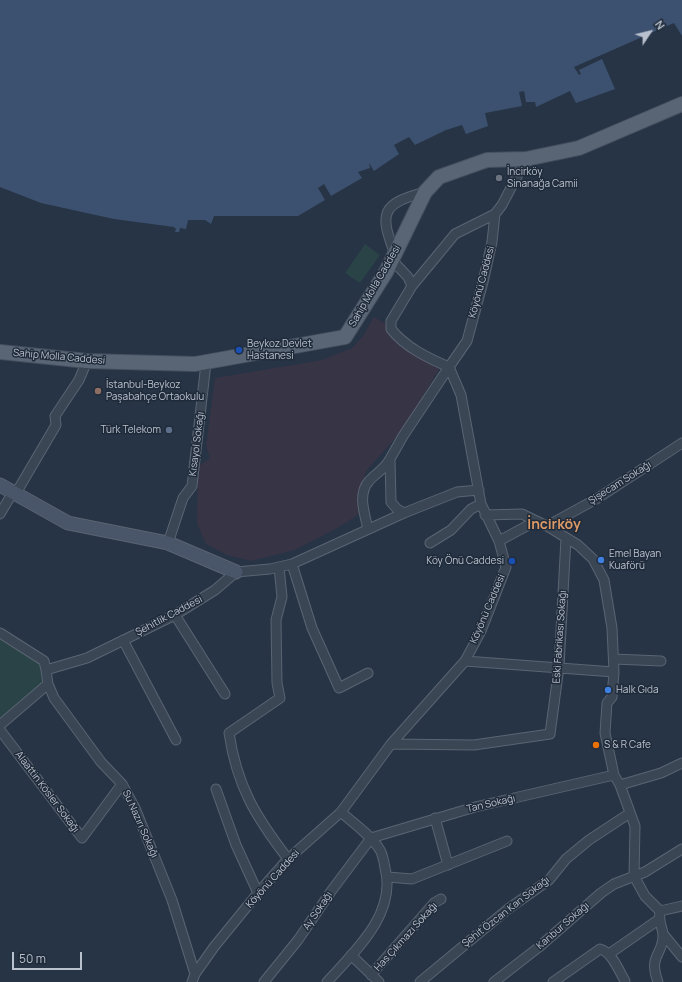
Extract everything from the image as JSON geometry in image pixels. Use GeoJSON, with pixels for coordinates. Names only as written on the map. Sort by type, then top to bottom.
{"type":"FeatureCollection","features":[{"type":"Feature","properties":{"kind":"main road","name":"Sahip Molla Caddesi"},"geometry":{"type":"LineString","coordinates":[[0,352],[87,361],[206,363],[345,337],[394,257],[425,192],[439,177],[460,168],[487,160],[526,160],[579,148],[682,104]]}},
{"type":"Feature","properties":{"kind":"main road"},"geometry":{"type":"LineString","coordinates":[[0,485],[68,523],[168,543],[236,572]]}},
{"type":"Feature","properties":{"kind":"street","name":"Köyönü Caddesi"},"geometry":{"type":"LineString","coordinates":[[194,978],[214,947],[288,859],[341,812],[392,744],[465,661],[480,631],[506,566],[500,541],[485,515],[481,504],[461,394],[449,367],[467,341],[492,242],[495,214],[502,205],[526,160]]}},
{"type":"Feature","properties":{"kind":"street"},"geometry":{"type":"LineString","coordinates":[[412,286],[408,277],[394,257],[385,220],[389,210],[395,204],[407,197],[425,192]]}},
{"type":"Feature","properties":{"kind":"street"},"geometry":{"type":"LineString","coordinates":[[368,529],[362,498],[364,489],[369,481],[386,467],[426,400],[449,367],[420,352],[397,337],[391,329],[391,321],[412,286],[456,234],[495,214]]}},
{"type":"Feature","properties":{"kind":"street"},"geometry":{"type":"LineString","coordinates":[[0,514],[13,492],[19,488],[56,425],[55,416],[79,380],[87,361]]}},
{"type":"Feature","properties":{"kind":"street","name":"Kısayol Sokağı"},"geometry":{"type":"LineString","coordinates":[[168,543],[183,498],[192,486],[197,454],[206,363]]}},
{"type":"Feature","properties":{"kind":"street","name":"Şişecam Sokağı"},"geometry":{"type":"LineString","coordinates":[[547,526],[598,498],[682,443]]}},
{"type":"Feature","properties":{"kind":"street"},"geometry":{"type":"LineString","coordinates":[[390,458],[390,502],[404,513]]}},
{"type":"Feature","properties":{"kind":"street"},"geometry":{"type":"LineString","coordinates":[[236,572],[292,564],[404,513],[456,492],[479,490]]}},
{"type":"Feature","properties":{"kind":"street"},"geometry":{"type":"LineString","coordinates":[[430,543],[451,530],[471,509],[481,504]]}},
{"type":"Feature","properties":{"kind":"street"},"geometry":{"type":"LineString","coordinates":[[485,515],[522,514],[547,526],[578,545],[593,559],[604,580],[612,628],[614,659],[612,697],[607,703],[605,733],[614,775],[620,785],[635,826],[634,876],[645,896],[659,916],[664,935],[682,957]]}},
{"type":"Feature","properties":{"kind":"street"},"geometry":{"type":"LineString","coordinates":[[500,541],[536,521]]}},
{"type":"Feature","properties":{"kind":"street","name":"Eski Fabrikası Sokağı"},"geometry":{"type":"LineString","coordinates":[[392,744],[474,745],[550,734],[559,667],[566,538]]}},
{"type":"Feature","properties":{"kind":"street"},"geometry":{"type":"LineString","coordinates":[[292,564],[312,628],[339,688],[368,673]]}},
{"type":"Feature","properties":{"kind":"street"},"geometry":{"type":"LineString","coordinates":[[279,567],[282,597],[276,620],[277,683],[280,698],[229,733],[234,762],[245,794],[262,825],[288,859]]}},
{"type":"Feature","properties":{"kind":"street","name":"Şehitlik Caddesi"},"geometry":{"type":"LineString","coordinates":[[46,670],[87,658],[175,615],[215,590],[236,572]]}},
{"type":"Feature","properties":{"kind":"street"},"geometry":{"type":"LineString","coordinates":[[175,615],[225,694]]}},
{"type":"Feature","properties":{"kind":"street"},"geometry":{"type":"LineString","coordinates":[[0,633],[44,662],[46,670]]}},
{"type":"Feature","properties":{"kind":"street"},"geometry":{"type":"LineString","coordinates":[[123,640],[176,740]]}},
{"type":"Feature","properties":{"kind":"street"},"geometry":{"type":"LineString","coordinates":[[614,659],[661,661]]}},
{"type":"Feature","properties":{"kind":"street"},"geometry":{"type":"LineString","coordinates":[[465,661],[614,672]]}},
{"type":"Feature","properties":{"kind":"street","name":"Su Nazırı Sokağı"},"geometry":{"type":"LineString","coordinates":[[46,670],[48,684],[59,706],[102,762],[122,784],[135,808],[172,900],[194,978]]}},
{"type":"Feature","properties":{"kind":"street"},"geometry":{"type":"LineString","coordinates":[[0,725],[48,684]]}},
{"type":"Feature","properties":{"kind":"street","name":"Alaattin Kösler Sokağı"},"geometry":{"type":"LineString","coordinates":[[0,730],[82,838],[122,784]]}},
{"type":"Feature","properties":{"kind":"street"},"geometry":{"type":"LineString","coordinates":[[620,785],[661,773],[682,763]]}},
{"type":"Feature","properties":{"kind":"street","name":"Tan Sokağı"},"geometry":{"type":"LineString","coordinates":[[371,838],[475,807],[614,775]]}},
{"type":"Feature","properties":{"kind":"street"},"geometry":{"type":"LineString","coordinates":[[216,789],[236,845],[258,893]]}},
{"type":"Feature","properties":{"kind":"street"},"geometry":{"type":"LineString","coordinates":[[327,982],[351,956],[376,925],[386,898],[388,877],[381,852],[371,838],[341,812]]}},
{"type":"Feature","properties":{"kind":"street","name":"Şehit Özcan Kan Sokağı"},"geometry":{"type":"LineString","coordinates":[[420,982],[508,909],[549,880],[566,859],[588,840],[630,813]]}},
{"type":"Feature","properties":{"kind":"street"},"geometry":{"type":"LineString","coordinates":[[435,818],[448,864]]}},
{"type":"Feature","properties":{"kind":"street","name":"Ay Sokağı"},"geometry":{"type":"LineString","coordinates":[[264,982],[298,940],[332,890],[371,838]]}},
{"type":"Feature","properties":{"kind":"street"},"geometry":{"type":"LineString","coordinates":[[388,877],[412,879],[507,841]]}},
{"type":"Feature","properties":{"kind":"street","name":"Kanbur Sokağı"},"geometry":{"type":"LineString","coordinates":[[494,982],[539,947],[601,893],[614,884],[634,876],[682,849]]}},
{"type":"Feature","properties":{"kind":"street","name":"Has Çıkmazı Sokağı"},"geometry":{"type":"LineString","coordinates":[[372,975],[434,902],[441,899]]}},
{"type":"Feature","properties":{"kind":"street"},"geometry":{"type":"LineString","coordinates":[[609,954],[659,916],[682,906]]}},
{"type":"Feature","properties":{"kind":"street"},"geometry":{"type":"LineString","coordinates":[[658,982],[654,960],[664,935]]}},
{"type":"Feature","properties":{"kind":"street"},"geometry":{"type":"LineString","coordinates":[[553,982],[600,949],[605,950],[609,954],[624,981]]}},
{"type":"Feature","properties":{"kind":"street"},"geometry":{"type":"LineString","coordinates":[[351,956],[379,982]]}},
{"type":"Feature","properties":{"kind":"shaded area"},"geometry":{"type":"Polygon","coordinates":[[[374,317],[391,327],[402,347],[440,368],[401,432],[366,471],[361,488],[359,514],[341,526],[295,550],[251,561],[227,555],[206,544],[197,524],[198,467],[210,458],[206,446],[215,378],[322,360],[352,348],[363,336],[374,317]]]}},
{"type":"Feature","properties":{"kind":"green space"},"geometry":{"type":"Polygon","coordinates":[[[365,244],[380,255],[360,283],[345,273],[365,244]]]}},
{"type":"Feature","properties":{"kind":"green space"},"geometry":{"type":"Polygon","coordinates":[[[0,634],[44,661],[48,684],[0,726],[0,634]]]}},
{"type":"Feature","properties":{"kind":"water"},"geometry":{"type":"Polygon","coordinates":[[[0,0],[682,0],[682,36],[674,23],[574,67],[579,75],[581,74],[579,70],[602,59],[615,89],[576,103],[570,91],[536,107],[535,102],[526,102],[524,91],[519,92],[522,106],[485,113],[488,126],[466,134],[462,125],[446,130],[415,145],[409,137],[394,145],[399,154],[374,171],[369,163],[370,168],[358,172],[362,178],[331,196],[324,184],[318,188],[325,200],[298,216],[214,216],[211,224],[205,220],[188,220],[186,229],[180,228],[179,232],[175,232],[176,229],[174,227],[114,219],[41,203],[0,187],[0,0]]]}},
{"type":"Feature","properties":{"kind":"place","name":"İncirköy Sinanağa Camii"},"geometry":{"type":"Point","coordinates":[499,178]}},
{"type":"Feature","properties":{"kind":"place","name":"Beykoz Devlet Hastanesi"},"geometry":{"type":"Point","coordinates":[239,350]}},
{"type":"Feature","properties":{"kind":"place","name":"İstanbul-Beykoz Paşabahçe Ortaokulu"},"geometry":{"type":"Point","coordinates":[98,391]}},
{"type":"Feature","properties":{"kind":"place","name":"Türk Telekom"},"geometry":{"type":"Point","coordinates":[169,430]}},
{"type":"Feature","properties":{"kind":"place","name":"Emel Bayan Kuaförü"},"geometry":{"type":"Point","coordinates":[601,560]}},
{"type":"Feature","properties":{"kind":"place","name":"Köy Önü Caddesi"},"geometry":{"type":"Point","coordinates":[512,561]}},
{"type":"Feature","properties":{"kind":"place","name":"Halk Gıda"},"geometry":{"type":"Point","coordinates":[608,690]}},
{"type":"Feature","properties":{"kind":"place","name":"S & R Cafe"},"geometry":{"type":"Point","coordinates":[596,745]}},
{"type":"Feature","properties":{"kind":"district","name":"İncirköy"},"geometry":{"type":"Point","coordinates":[554,525]}}]}
